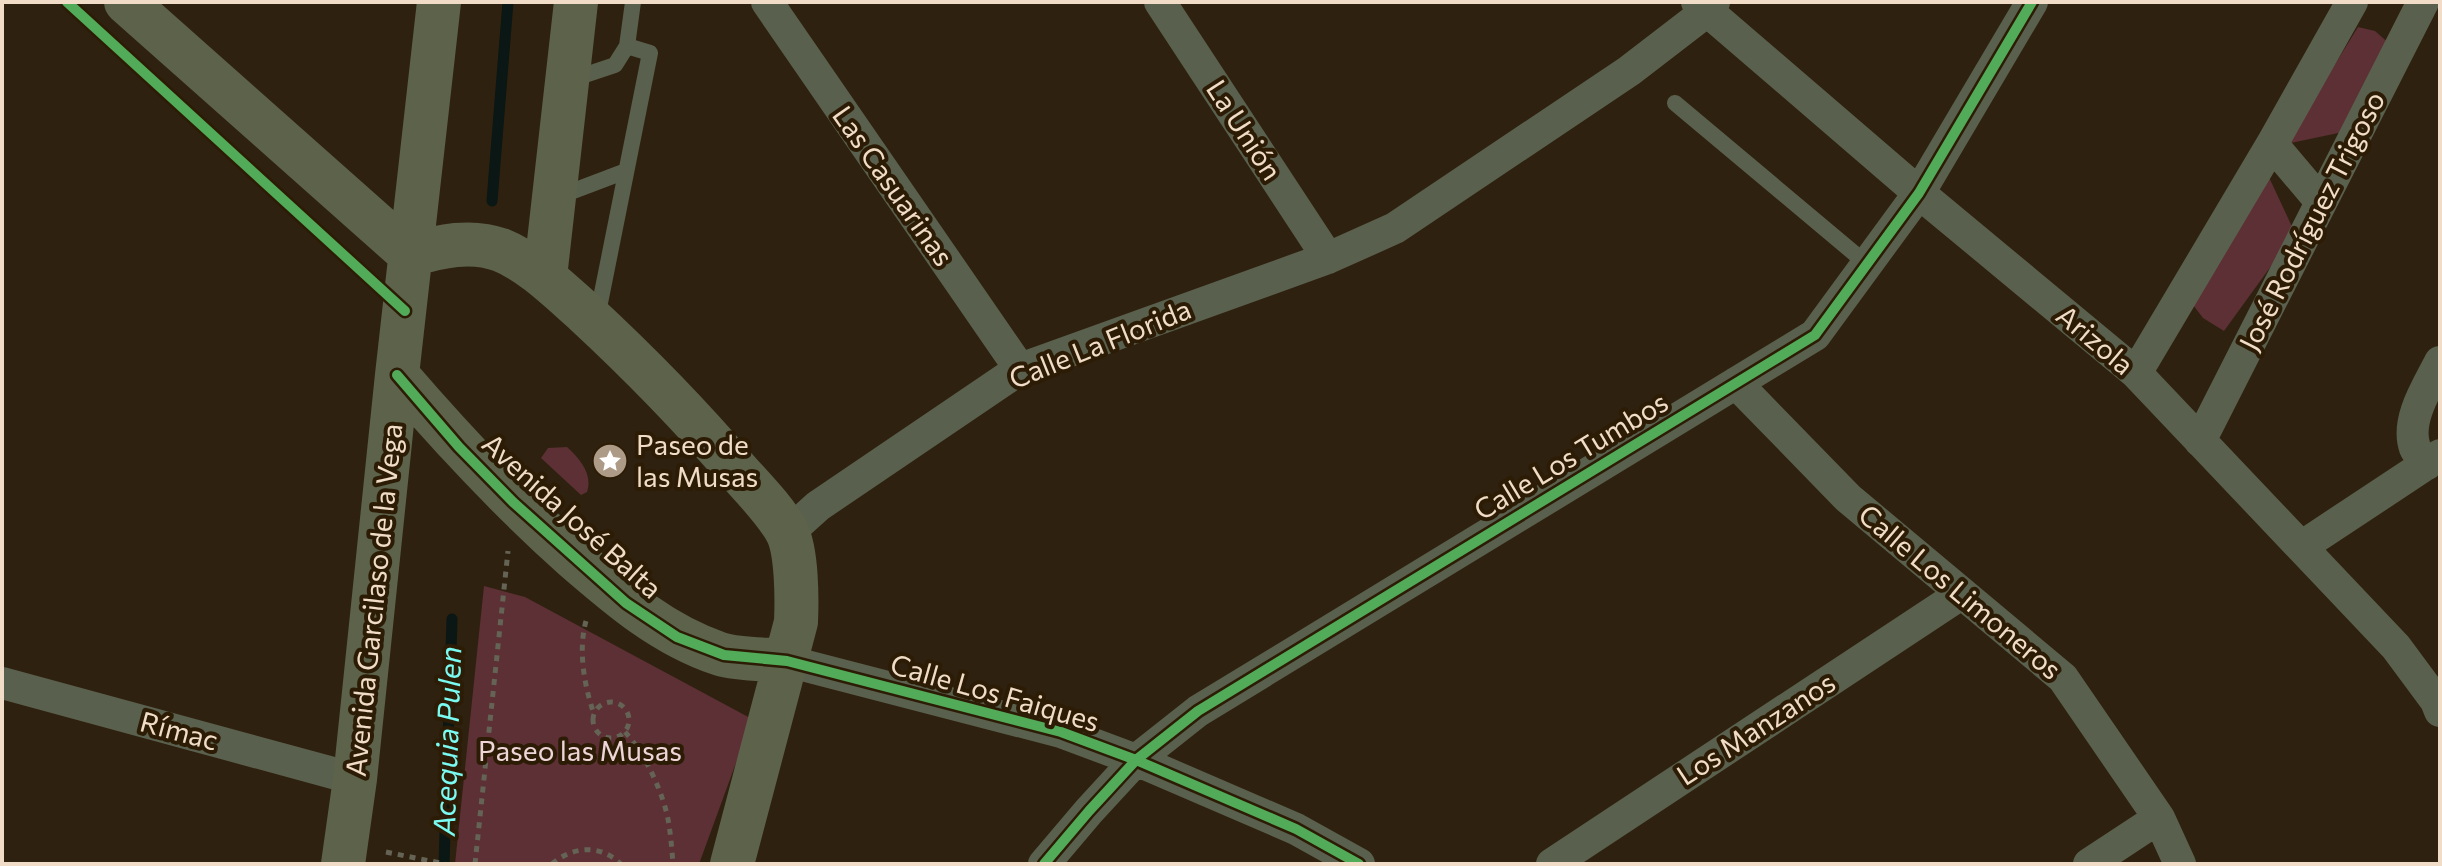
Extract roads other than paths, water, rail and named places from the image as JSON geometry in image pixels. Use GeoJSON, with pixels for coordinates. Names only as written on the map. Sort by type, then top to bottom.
{"type":"FeatureCollection","features":[{"type":"Feature","properties":{"kind":"street"},"geometry":{"type":"LineString","coordinates":[[126,2],[411,255],[445,245],[481,246],[502,251],[545,277],[630,355],[699,426],[788,533],[797,591],[796,622],[732,864]]}},
{"type":"Feature","properties":{"kind":"street","name":"Avenida Garcilaso de la Vega"},"geometry":{"type":"LineString","coordinates":[[343,864],[355,779],[439,2]]}},
{"type":"Feature","properties":{"kind":"street"},"geometry":{"type":"LineString","coordinates":[[545,277],[576,2]]}},
{"type":"Feature","properties":{"kind":"street","name":"Las Casuarinas"},"geometry":{"type":"LineString","coordinates":[[767,2],[1020,369]]}},
{"type":"Feature","properties":{"kind":"street","name":"La Unión"},"geometry":{"type":"LineString","coordinates":[[1160,2],[1328,258]]}},
{"type":"Feature","properties":{"kind":"street","name":"Calle Los Tumbos"},"geometry":{"type":"LineString","coordinates":[[1044,864],[1136,760],[1198,711],[1815,335],[1919,193],[2032,2]]}},
{"type":"Feature","properties":{"kind":"street"},"geometry":{"type":"LineString","coordinates":[[2136,373],[2352,2]]}},
{"type":"Feature","properties":{"kind":"street","name":"José Rodríguez Trigoso"},"geometry":{"type":"LineString","coordinates":[[2200,441],[2423,2]]}},
{"type":"Feature","properties":{"kind":"street","name":"Calle La Florida"},"geometry":{"type":"LineString","coordinates":[[788,533],[818,506],[1020,369],[1328,258],[1395,228],[1629,71],[1706,5]]}},
{"type":"Feature","properties":{"kind":"street","name":"Arizola"},"geometry":{"type":"LineString","coordinates":[[1706,5],[1919,193],[2136,373],[2396,647],[2440,711]]}},
{"type":"Feature","properties":{"kind":"street"},"geometry":{"type":"LineString","coordinates":[[2272,144],[2321,202]]}},
{"type":"Feature","properties":{"kind":"street"},"geometry":{"type":"LineString","coordinates":[[2301,547],[2433,460],[2415,449],[2413,431],[2420,403],[2440,362]]}},
{"type":"Feature","properties":{"kind":"street","name":"Avenida José Balta"},"geometry":{"type":"LineString","coordinates":[[397,375],[459,447],[513,502],[626,603],[677,637],[724,655],[787,661]]}},
{"type":"Feature","properties":{"kind":"street","name":"Calle Los Limoneros"},"geometry":{"type":"LineString","coordinates":[[1736,383],[1848,498],[2063,678],[2159,818],[2180,864]]}},
{"type":"Feature","properties":{"kind":"street","name":"Los Manzanos"},"geometry":{"type":"LineString","coordinates":[[1552,864],[1961,594]]}},
{"type":"Feature","properties":{"kind":"street","name":"Calle Los Faiques"},"geometry":{"type":"LineString","coordinates":[[787,661],[1061,732],[1136,760],[1296,829],[1359,864]]}},
{"type":"Feature","properties":{"kind":"street","name":"Rímac"},"geometry":{"type":"LineString","coordinates":[[2,683],[355,779]]}},
{"type":"Feature","properties":{"kind":"street"},"geometry":{"type":"LineString","coordinates":[[2089,864],[2159,818]]}},
{"type":"Feature","properties":{"kind":"lane"},"geometry":{"type":"LineString","coordinates":[[568,81],[615,65],[627,46],[633,2]]}},
{"type":"Feature","properties":{"kind":"lane"},"geometry":{"type":"LineString","coordinates":[[596,323],[650,53],[627,46]]}},
{"type":"Feature","properties":{"kind":"lane"},"geometry":{"type":"LineString","coordinates":[[1675,103],[1867,264]]}},
{"type":"Feature","properties":{"kind":"lane"},"geometry":{"type":"LineString","coordinates":[[555,198],[626,171]]}},
{"type":"Feature","properties":{"kind":"waterway","name":"Acequia Pulen"},"geometry":{"type":"LineString","coordinates":[[492,201],[508,2]]}},
{"type":"Feature","properties":{"kind":"waterway","name":"Acequia Pulen"},"geometry":{"type":"LineString","coordinates":[[444,864],[452,619]]}},
{"type":"Feature","properties":{"kind":"place","name":"Paseo de las Musas"},"geometry":{"type":"Point","coordinates":[610,461]}},
{"type":"Feature","properties":{"kind":"park label","name":"Paseo las Musas"},"geometry":{"type":"Point","coordinates":[580,751]}}]}
